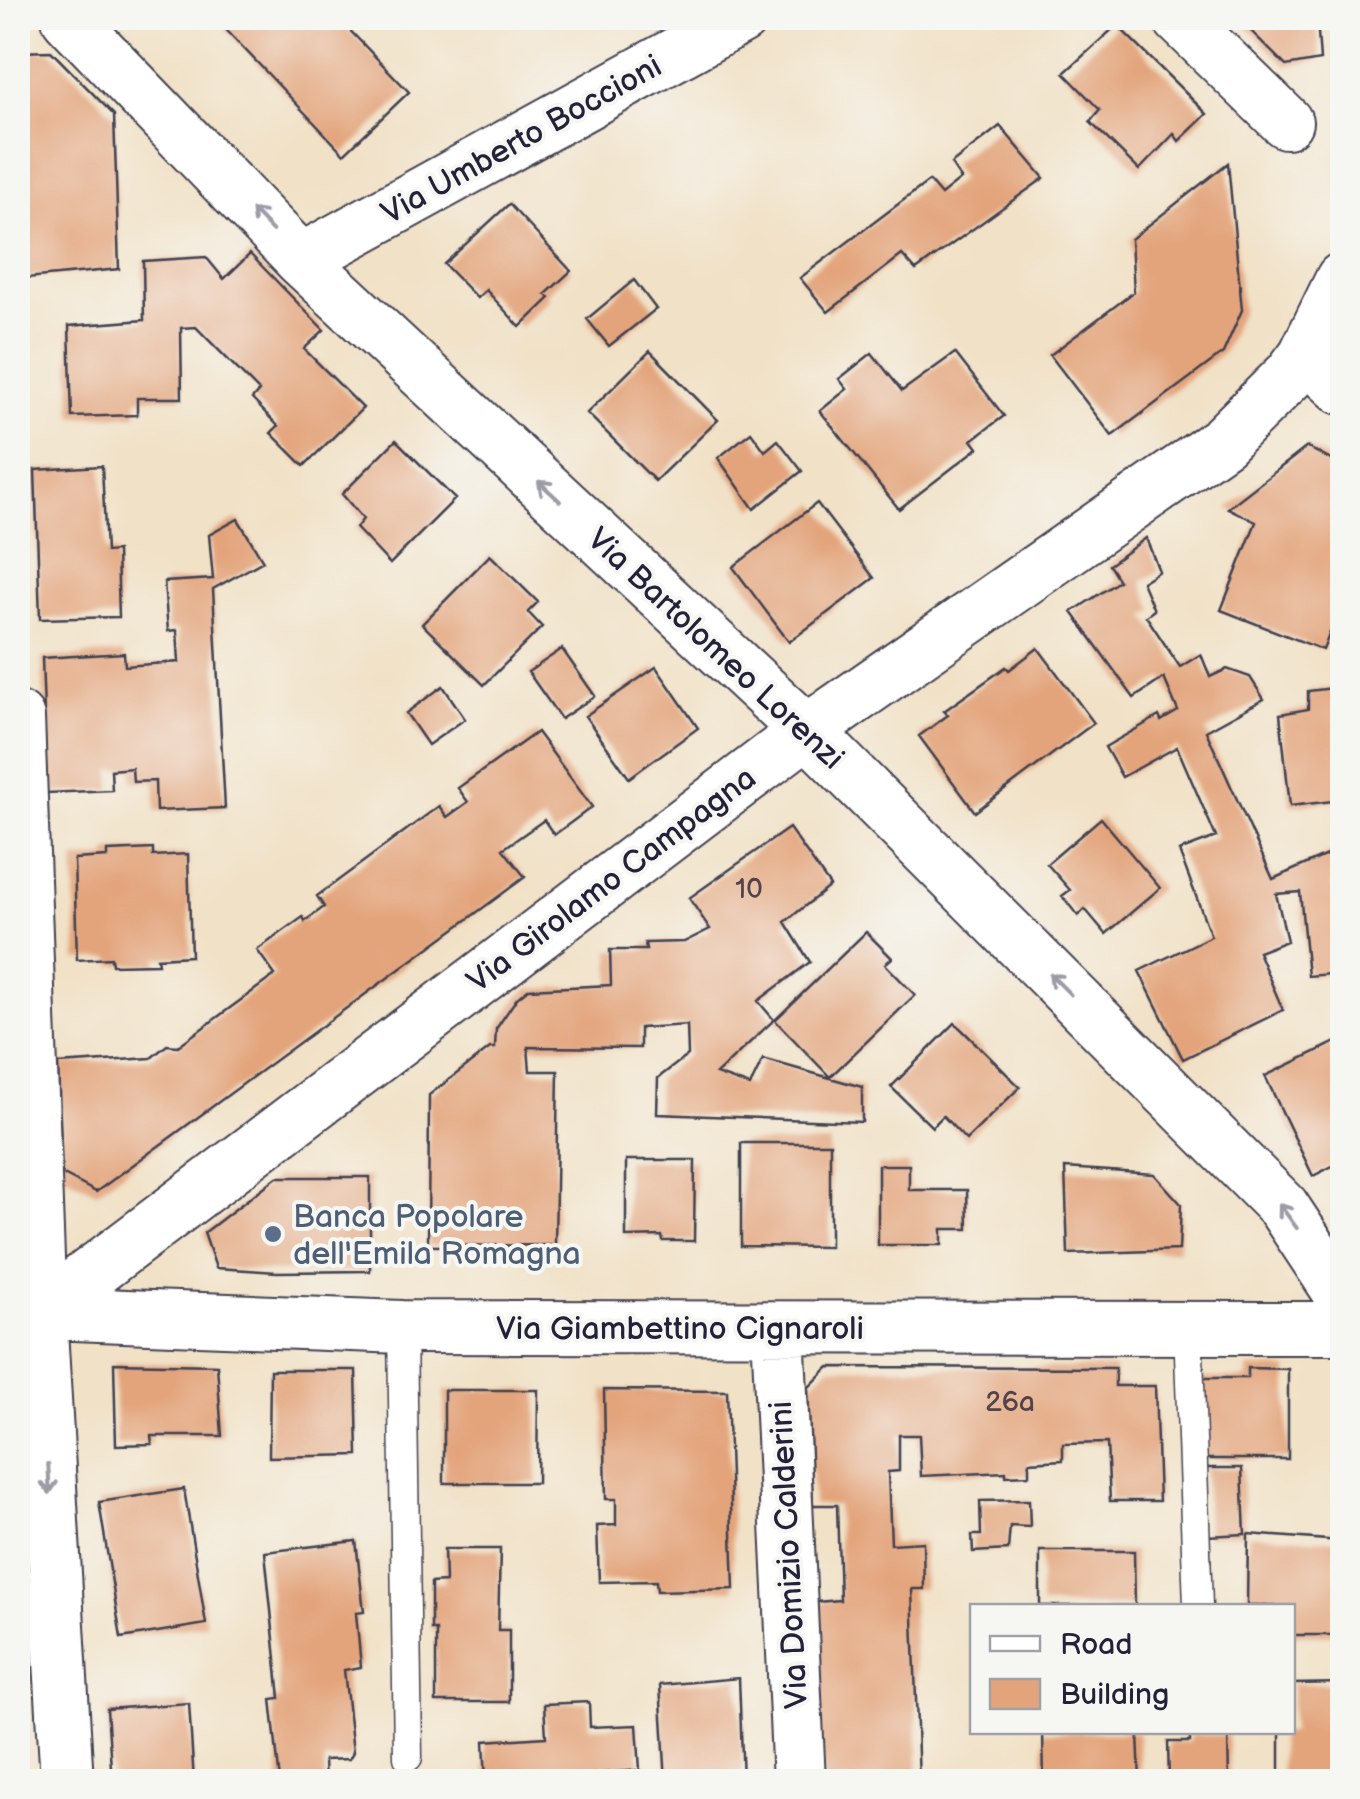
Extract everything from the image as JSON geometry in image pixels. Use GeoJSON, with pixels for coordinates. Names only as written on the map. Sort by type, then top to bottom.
{"type":"FeatureCollection","features":[{"type":"Feature","properties":{"kind":"street","name":"Via Bartolomeo Lorenzi"},"geometry":{"type":"LineString","coordinates":[[68,18],[301,260],[806,730],[1283,1207],[1342,1296]]}},
{"type":"Feature","properties":{"kind":"street","name":"Via Umberto Boccioni"},"geometry":{"type":"LineString","coordinates":[[301,260],[741,18]]}},
{"type":"Feature","properties":{"kind":"street"},"geometry":{"type":"LineString","coordinates":[[1179,18],[1286,122]]}},
{"type":"Feature","properties":{"kind":"street","name":"Via Girolamo Campagna"},"geometry":{"type":"LineString","coordinates":[[29,1312],[806,730],[1223,441],[1290,376],[1324,372],[1342,278]]}},
{"type":"Feature","properties":{"kind":"street"},"geometry":{"type":"LineString","coordinates":[[18,718],[29,1312],[66,1782]]}},
{"type":"Feature","properties":{"kind":"street","name":"Via Giambettino Cignaroli"},"geometry":{"type":"LineString","coordinates":[[29,1312],[402,1327],[1342,1328]]}},
{"type":"Feature","properties":{"kind":"street","name":"Via Domizio Calderini"},"geometry":{"type":"LineString","coordinates":[[778,1329],[798,1782]]}},
{"type":"Feature","properties":{"kind":"lane"},"geometry":{"type":"LineString","coordinates":[[1188,1326],[1198,1604]]}},
{"type":"Feature","properties":{"kind":"lane"},"geometry":{"type":"LineString","coordinates":[[402,1327],[408,1757]]}},
{"type":"Feature","properties":{"kind":"building"},"geometry":{"type":"Polygon","coordinates":[[[215,18],[338,18],[409,92],[344,154],[215,18]]]}},
{"type":"Feature","properties":{"kind":"building"},"geometry":{"type":"Polygon","coordinates":[[[1238,18],[1317,18],[1320,60],[1286,66],[1238,18]]]}},
{"type":"Feature","properties":{"kind":"building"},"geometry":{"type":"Polygon","coordinates":[[[1117,25],[1207,114],[1179,141],[1174,134],[1139,170],[1090,122],[1100,110],[1064,73],[1117,25]]]}},
{"type":"Feature","properties":{"kind":"building"},"geometry":{"type":"Polygon","coordinates":[[[51,51],[114,115],[119,269],[27,278],[18,52],[51,51]]]}},
{"type":"Feature","properties":{"kind":"building"},"geometry":{"type":"Polygon","coordinates":[[[1000,126],[1044,178],[916,270],[902,255],[828,312],[800,278],[929,181],[941,195],[961,179],[951,164],[1000,126]]]}},
{"type":"Feature","properties":{"kind":"building"},"geometry":{"type":"Polygon","coordinates":[[[1228,163],[1242,310],[1223,353],[1112,436],[1050,355],[1134,292],[1131,239],[1228,163]]]}},
{"type":"Feature","properties":{"kind":"building"},"geometry":{"type":"Polygon","coordinates":[[[509,204],[571,271],[520,327],[486,290],[477,298],[444,264],[509,204]]]}},
{"type":"Feature","properties":{"kind":"building"},"geometry":{"type":"Polygon","coordinates":[[[250,254],[324,330],[304,349],[363,408],[304,466],[271,433],[278,426],[252,399],[259,391],[196,327],[181,328],[182,398],[137,398],[137,415],[72,417],[69,326],[144,320],[143,261],[206,257],[224,279],[250,254]]]}},
{"type":"Feature","properties":{"kind":"building"},"geometry":{"type":"Polygon","coordinates":[[[634,280],[656,309],[609,346],[587,319],[634,280]]]}},
{"type":"Feature","properties":{"kind":"building"},"geometry":{"type":"Polygon","coordinates":[[[650,351],[718,420],[655,481],[587,413],[650,351]]]}},
{"type":"Feature","properties":{"kind":"building"},"geometry":{"type":"Polygon","coordinates":[[[872,353],[902,391],[955,353],[1004,416],[972,440],[978,448],[899,509],[820,411],[847,389],[839,379],[872,353]]]}},
{"type":"Feature","properties":{"kind":"building"},"geometry":{"type":"Polygon","coordinates":[[[751,432],[765,451],[778,440],[802,471],[754,509],[718,458],[751,432]]]}},
{"type":"Feature","properties":{"kind":"building"},"geometry":{"type":"Polygon","coordinates":[[[396,440],[455,499],[390,564],[356,528],[363,519],[342,494],[396,440]]]}},
{"type":"Feature","properties":{"kind":"building"},"geometry":{"type":"Polygon","coordinates":[[[1307,447],[1342,466],[1342,617],[1336,617],[1323,650],[1221,610],[1256,522],[1228,508],[1307,447]]]}},
{"type":"Feature","properties":{"kind":"building"},"geometry":{"type":"Polygon","coordinates":[[[102,466],[106,552],[117,551],[119,617],[40,619],[35,470],[102,466]]]}},
{"type":"Feature","properties":{"kind":"building"},"geometry":{"type":"Polygon","coordinates":[[[817,503],[874,578],[789,642],[733,567],[817,503]]]}},
{"type":"Feature","properties":{"kind":"building"},"geometry":{"type":"Polygon","coordinates":[[[238,519],[263,561],[213,589],[225,808],[156,811],[155,781],[133,782],[132,768],[111,770],[112,790],[47,793],[42,658],[124,653],[125,666],[179,662],[177,630],[168,631],[164,582],[213,579],[209,535],[238,519]]]}},
{"type":"Feature","properties":{"kind":"building"},"geometry":{"type":"Polygon","coordinates":[[[1146,538],[1159,571],[1142,582],[1154,610],[1146,616],[1180,667],[1201,654],[1210,677],[1227,669],[1250,677],[1264,699],[1206,731],[1273,879],[1331,853],[1333,888],[1342,887],[1342,973],[1308,976],[1300,892],[1276,894],[1287,941],[1258,952],[1283,1010],[1183,1059],[1139,971],[1211,936],[1179,851],[1216,837],[1177,747],[1122,777],[1105,747],[1159,716],[1161,721],[1178,711],[1164,678],[1134,698],[1072,612],[1119,581],[1109,565],[1146,538]]]}},
{"type":"Feature","properties":{"kind":"building"},"geometry":{"type":"Polygon","coordinates":[[[490,555],[538,602],[528,612],[542,627],[484,685],[422,624],[490,555]]]}},
{"type":"Feature","properties":{"kind":"building"},"geometry":{"type":"Polygon","coordinates":[[[1038,648],[1094,723],[975,812],[919,736],[948,715],[944,711],[1038,648]]]}},
{"type":"Feature","properties":{"kind":"building"},"geometry":{"type":"Polygon","coordinates":[[[562,649],[595,696],[561,719],[528,672],[562,649]]]}},
{"type":"Feature","properties":{"kind":"building"},"geometry":{"type":"Polygon","coordinates":[[[656,667],[698,728],[629,778],[585,716],[656,667]]]}},
{"type":"Feature","properties":{"kind":"building"},"geometry":{"type":"Polygon","coordinates":[[[443,686],[465,719],[428,745],[406,713],[443,686]]]}},
{"type":"Feature","properties":{"kind":"building"},"geometry":{"type":"Polygon","coordinates":[[[1342,687],[1342,800],[1290,806],[1280,714],[1308,709],[1308,691],[1342,687]]]}},
{"type":"Feature","properties":{"kind":"building"},"geometry":{"type":"Polygon","coordinates":[[[537,732],[592,807],[554,835],[544,820],[503,849],[525,877],[96,1192],[62,1174],[58,1064],[151,1058],[167,1045],[178,1046],[275,975],[257,950],[324,907],[317,896],[439,806],[447,817],[468,802],[458,788],[537,732]]]}},
{"type":"Feature","properties":{"kind":"building"},"geometry":{"type":"Polygon","coordinates":[[[1101,818],[1160,888],[1106,934],[1085,909],[1078,916],[1062,896],[1070,890],[1047,864],[1101,818]]]}},
{"type":"Feature","properties":{"kind":"building"},"geometry":{"type":"Polygon","coordinates":[[[789,828],[830,886],[785,922],[810,962],[758,1001],[774,1020],[716,1074],[750,1086],[763,1059],[862,1087],[862,1122],[657,1114],[658,1078],[688,1055],[687,1025],[640,1028],[640,1048],[528,1047],[530,1071],[558,1071],[555,1245],[428,1246],[429,1095],[495,1048],[496,1029],[528,989],[611,985],[610,950],[646,950],[645,943],[684,942],[710,929],[689,898],[789,828]]]}},
{"type":"Feature","properties":{"kind":"building"},"geometry":{"type":"Polygon","coordinates":[[[153,849],[153,856],[188,854],[191,956],[157,958],[158,964],[112,965],[111,958],[77,960],[74,859],[107,857],[107,851],[153,849]]]}},
{"type":"Feature","properties":{"kind":"building"},"geometry":{"type":"Polygon","coordinates":[[[866,932],[892,958],[885,964],[915,995],[830,1077],[775,1020],[866,932]]]}},
{"type":"Feature","properties":{"kind":"building"},"geometry":{"type":"Polygon","coordinates":[[[955,1023],[1020,1087],[966,1140],[943,1116],[932,1127],[891,1087],[955,1023]]]}},
{"type":"Feature","properties":{"kind":"building"},"geometry":{"type":"Polygon","coordinates":[[[1342,1039],[1342,1161],[1313,1176],[1265,1076],[1342,1039]]]}},
{"type":"Feature","properties":{"kind":"building"},"geometry":{"type":"Polygon","coordinates":[[[741,1143],[830,1143],[830,1247],[741,1246],[741,1143]]]}},
{"type":"Feature","properties":{"kind":"building"},"geometry":{"type":"Polygon","coordinates":[[[626,1160],[695,1160],[694,1241],[663,1241],[662,1236],[626,1237],[626,1160]]]}},
{"type":"Feature","properties":{"kind":"building"},"geometry":{"type":"Polygon","coordinates":[[[878,1165],[909,1165],[909,1190],[967,1190],[968,1229],[942,1229],[942,1245],[878,1245],[878,1165]]]}},
{"type":"Feature","properties":{"kind":"building"},"geometry":{"type":"Polygon","coordinates":[[[1065,1168],[1154,1174],[1181,1204],[1179,1250],[1068,1254],[1065,1168]]]}},
{"type":"Feature","properties":{"kind":"building"},"geometry":{"type":"Polygon","coordinates":[[[277,1177],[370,1177],[370,1271],[216,1268],[204,1233],[277,1177]]]}},
{"type":"Feature","properties":{"kind":"building"},"geometry":{"type":"Polygon","coordinates":[[[114,1363],[217,1365],[222,1436],[151,1436],[152,1444],[116,1445],[114,1363]]]}},
{"type":"Feature","properties":{"kind":"building"},"geometry":{"type":"Polygon","coordinates":[[[829,1367],[1115,1368],[1115,1386],[1155,1386],[1159,1501],[1110,1501],[1107,1443],[1063,1444],[1063,1460],[1029,1462],[1029,1475],[1006,1476],[1006,1472],[921,1476],[919,1435],[899,1435],[899,1471],[888,1472],[891,1544],[923,1542],[924,1589],[912,1589],[919,1782],[823,1782],[817,1602],[840,1600],[837,1505],[813,1505],[808,1388],[829,1367]]]}},
{"type":"Feature","properties":{"kind":"building"},"geometry":{"type":"Polygon","coordinates":[[[1248,1368],[1288,1369],[1288,1459],[1204,1459],[1201,1378],[1248,1378],[1248,1368]]]}},
{"type":"Feature","properties":{"kind":"building"},"geometry":{"type":"Polygon","coordinates":[[[270,1370],[356,1370],[358,1455],[269,1457],[270,1370]]]}},
{"type":"Feature","properties":{"kind":"building"},"geometry":{"type":"Polygon","coordinates":[[[444,1390],[538,1390],[537,1483],[444,1483],[444,1390]]]}},
{"type":"Feature","properties":{"kind":"building"},"geometry":{"type":"Polygon","coordinates":[[[604,1390],[727,1391],[734,1589],[657,1591],[656,1581],[599,1582],[597,1526],[616,1525],[616,1499],[606,1499],[604,1390]]]}},
{"type":"Feature","properties":{"kind":"building"},"geometry":{"type":"Polygon","coordinates":[[[1205,1468],[1242,1468],[1245,1534],[1207,1536],[1205,1468]]]}},
{"type":"Feature","properties":{"kind":"building"},"geometry":{"type":"Polygon","coordinates":[[[184,1489],[206,1624],[121,1638],[99,1502],[184,1489]]]}},
{"type":"Feature","properties":{"kind":"building"},"geometry":{"type":"Polygon","coordinates":[[[1029,1500],[1030,1527],[1010,1526],[1008,1550],[973,1552],[972,1535],[981,1535],[980,1501],[1029,1500]]]}},
{"type":"Feature","properties":{"kind":"building"},"geometry":{"type":"Polygon","coordinates":[[[1248,1534],[1340,1541],[1339,1635],[1295,1635],[1295,1604],[1247,1604],[1248,1534]]]}},
{"type":"Feature","properties":{"kind":"building"},"geometry":{"type":"Polygon","coordinates":[[[356,1541],[364,1612],[356,1613],[361,1667],[344,1670],[353,1752],[349,1759],[324,1760],[325,1782],[280,1782],[271,1699],[280,1698],[265,1552],[356,1541]]]}},
{"type":"Feature","properties":{"kind":"building"},"geometry":{"type":"Polygon","coordinates":[[[444,1549],[500,1549],[498,1630],[509,1630],[509,1702],[436,1702],[436,1630],[431,1630],[431,1583],[445,1582],[444,1549]]]}},
{"type":"Feature","properties":{"kind":"building"},"geometry":{"type":"Polygon","coordinates":[[[1040,1551],[1134,1551],[1135,1604],[1040,1604],[1040,1551]]]}},
{"type":"Feature","properties":{"kind":"building"},"geometry":{"type":"Polygon","coordinates":[[[739,1678],[743,1782],[666,1782],[660,1685],[739,1678]]]}},
{"type":"Feature","properties":{"kind":"building"},"geometry":{"type":"Polygon","coordinates":[[[1342,1683],[1342,1778],[1280,1778],[1280,1734],[1295,1734],[1295,1684],[1342,1683]]]}},
{"type":"Feature","properties":{"kind":"building"},"geometry":{"type":"Polygon","coordinates":[[[589,1702],[590,1727],[637,1725],[640,1770],[584,1775],[584,1782],[486,1782],[484,1741],[546,1737],[544,1704],[589,1702]]]}},
{"type":"Feature","properties":{"kind":"building"},"geometry":{"type":"Polygon","coordinates":[[[189,1703],[194,1782],[112,1782],[107,1709],[189,1703]]]}},
{"type":"Feature","properties":{"kind":"building"},"geometry":{"type":"Polygon","coordinates":[[[1043,1734],[1138,1734],[1140,1782],[1044,1782],[1043,1734]]]}},
{"type":"Feature","properties":{"kind":"building"},"geometry":{"type":"Polygon","coordinates":[[[1190,1735],[1228,1735],[1229,1782],[1169,1782],[1168,1742],[1190,1742],[1190,1735]]]}},
{"type":"Feature","properties":{"kind":"place","name":"Banca Popolare dell'Emila Romagna"},"geometry":{"type":"Point","coordinates":[273,1234]}}]}
